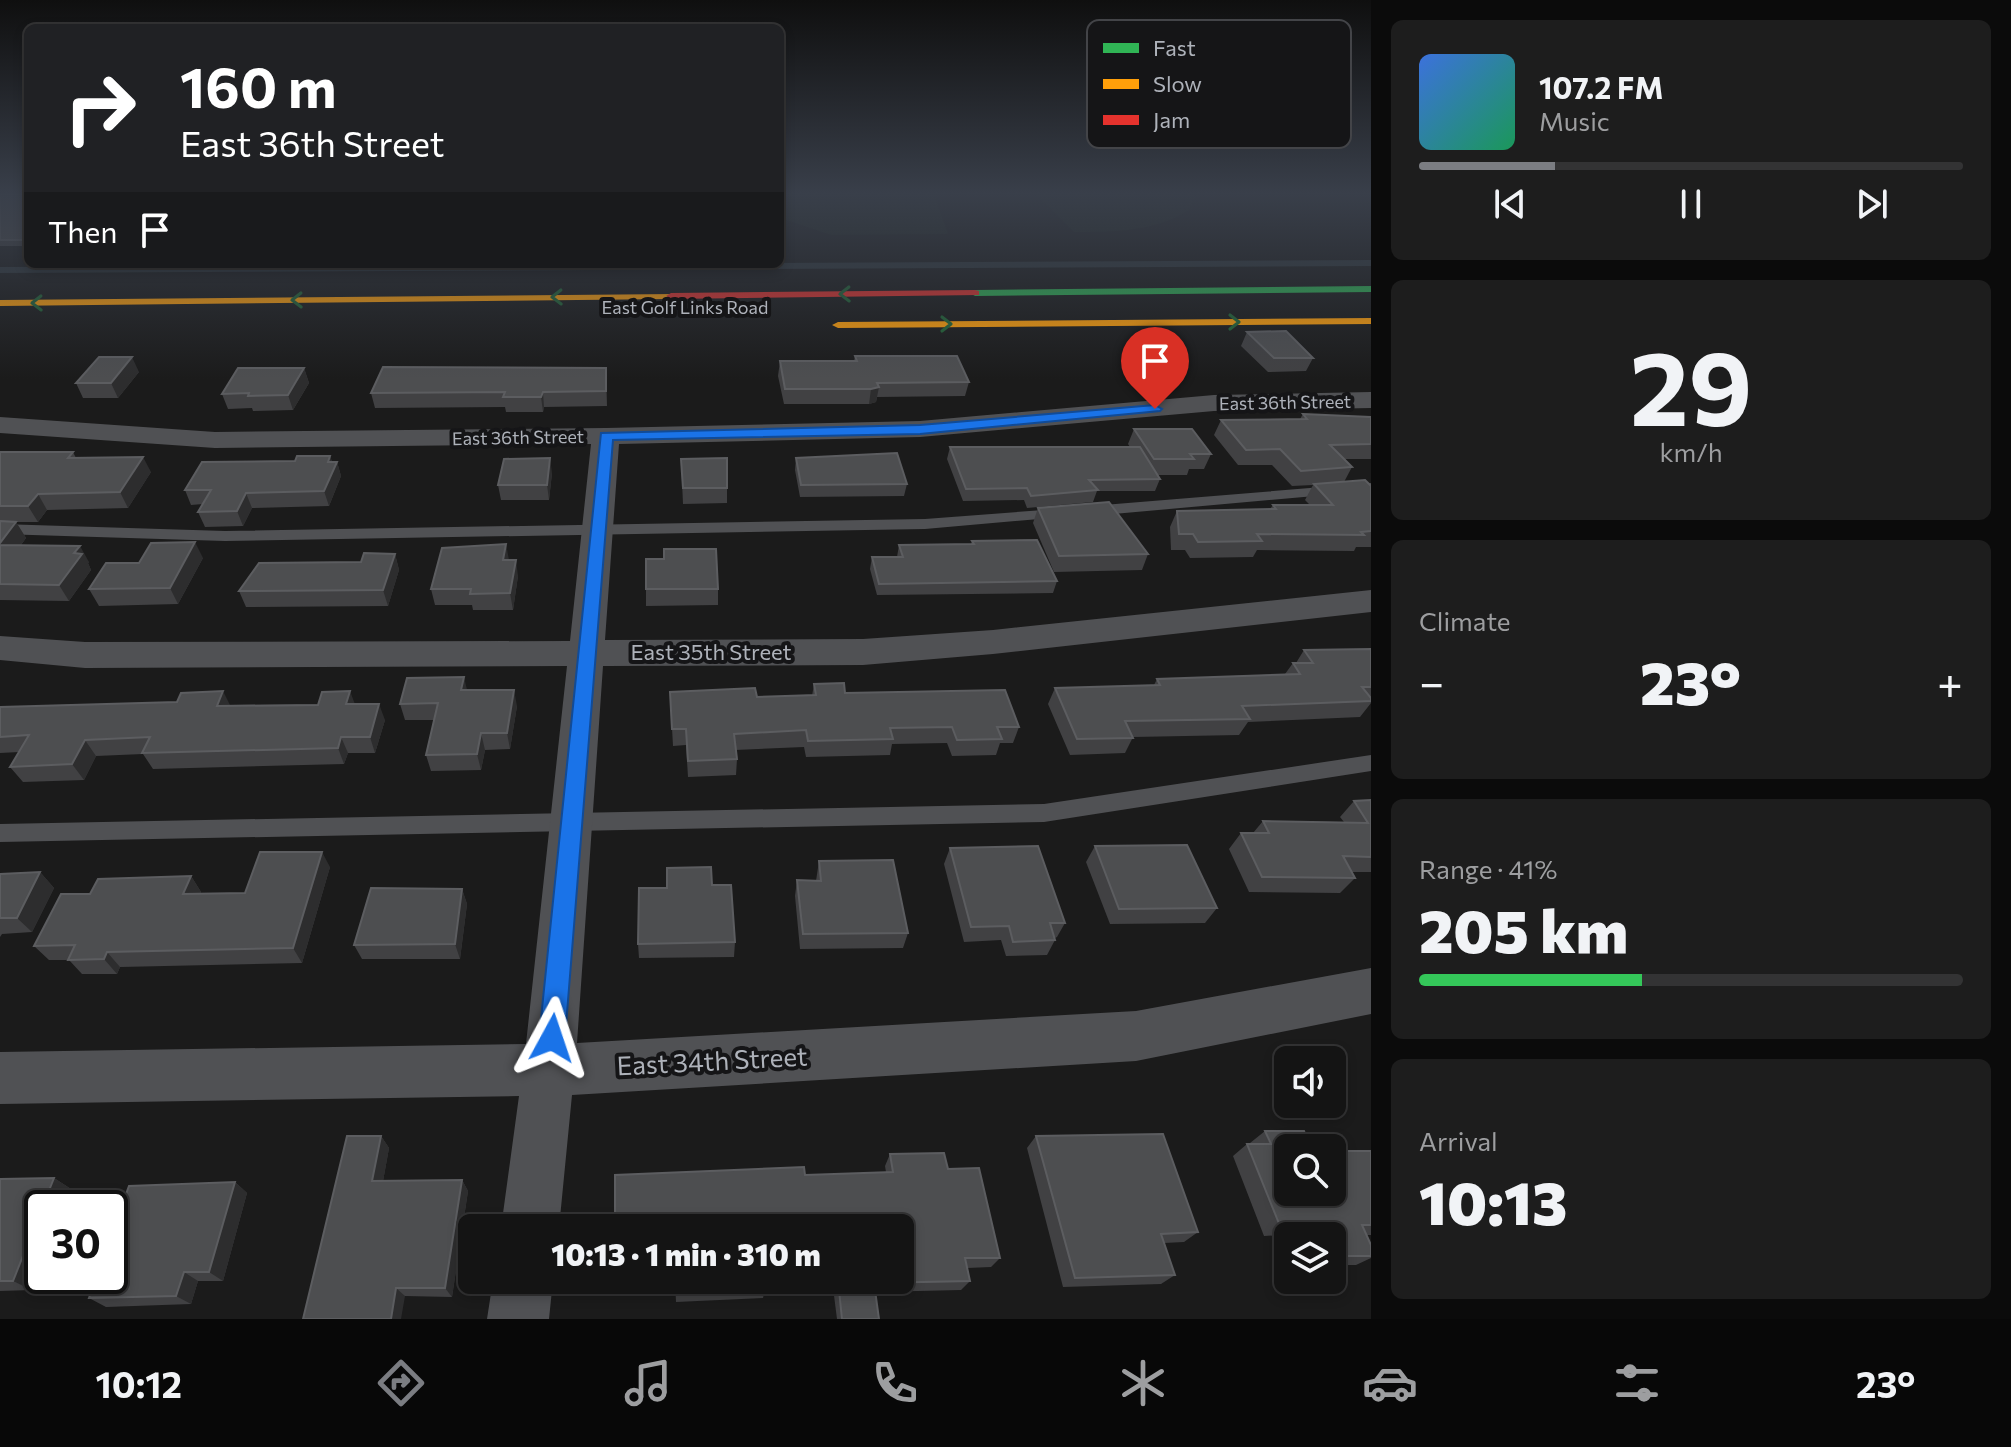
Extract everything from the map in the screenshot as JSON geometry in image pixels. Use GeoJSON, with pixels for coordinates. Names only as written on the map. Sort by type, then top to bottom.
{"type":"FeatureCollection","features":[{"type":"Feature","properties":{"kind":"main road","name":"East Golf Links Road"},"geometry":{"type":"LineString","coordinates":[[0,303],[1371,289]]}},
{"type":"Feature","properties":{"kind":"main road"},"geometry":{"type":"LineString","coordinates":[[820,325],[1371,321]]}},
{"type":"Feature","properties":{"kind":"street","name":"East 36th Street"},"geometry":{"type":"LineString","coordinates":[[0,425],[215,440],[606,436],[920,429],[1214,403],[1371,400]]}},
{"type":"Feature","properties":{"kind":"street"},"geometry":{"type":"LineString","coordinates":[[532,1214],[549,1070],[606,436]]}},
{"type":"Feature","properties":{"kind":"street","name":"East 35th Street"},"geometry":{"type":"LineString","coordinates":[[0,648],[85,655],[863,652],[993,642],[1371,601]]}},
{"type":"Feature","properties":{"kind":"street","name":"East 34th Street"},"geometry":{"type":"LineString","coordinates":[[0,1078],[549,1070],[1136,1036],[1371,991]]}},
{"type":"Feature","properties":{"kind":"street"},"geometry":{"type":"LineString","coordinates":[[518,1319],[521,1294]]}},
{"type":"Feature","properties":{"kind":"lane"},"geometry":{"type":"LineString","coordinates":[[0,529],[225,536],[925,524],[1371,487]]}},
{"type":"Feature","properties":{"kind":"lane"},"geometry":{"type":"LineString","coordinates":[[0,833],[1044,813],[1371,763]]}},
{"type":"Feature","properties":{"kind":"building"},"geometry":{"type":"Polygon","coordinates":[[[1286,331],[1313,358],[1274,358],[1247,332],[1286,331]]]}},
{"type":"Feature","properties":{"kind":"building"},"geometry":{"type":"Polygon","coordinates":[[[855,356],[957,356],[969,382],[877,383],[879,387],[871,389],[785,389],[780,361],[857,361],[855,356]]]}},
{"type":"Feature","properties":{"kind":"building"},"geometry":{"type":"Polygon","coordinates":[[[99,357],[132,357],[111,383],[76,383],[99,357]]]}},
{"type":"Feature","properties":{"kind":"building"},"geometry":{"type":"Polygon","coordinates":[[[383,367],[606,368],[606,391],[543,392],[541,397],[503,397],[505,392],[371,393],[383,367]]]}},
{"type":"Feature","properties":{"kind":"building"},"geometry":{"type":"Polygon","coordinates":[[[238,368],[304,368],[288,395],[222,394],[238,368]]]}},
{"type":"Feature","properties":{"kind":"building"},"geometry":{"type":"Polygon","coordinates":[[[1303,414],[1371,417],[1371,444],[1330,445],[1352,467],[1301,471],[1280,449],[1246,450],[1221,420],[1307,419],[1303,414]]]}},
{"type":"Feature","properties":{"kind":"building"},"geometry":{"type":"Polygon","coordinates":[[[1134,429],[1192,429],[1211,454],[1190,454],[1194,459],[1154,459],[1134,429]]]}},
{"type":"Feature","properties":{"kind":"building"},"geometry":{"type":"Polygon","coordinates":[[[950,447],[1140,447],[1160,479],[1089,480],[1098,490],[1031,496],[1027,488],[966,489],[950,447]]]}},
{"type":"Feature","properties":{"kind":"building"},"geometry":{"type":"Polygon","coordinates":[[[0,452],[73,452],[68,458],[143,457],[120,492],[38,494],[28,506],[0,506],[0,452]]]}},
{"type":"Feature","properties":{"kind":"building"},"geometry":{"type":"Polygon","coordinates":[[[897,453],[907,484],[801,485],[796,458],[897,453]]]}},
{"type":"Feature","properties":{"kind":"building"},"geometry":{"type":"Polygon","coordinates":[[[297,456],[330,456],[328,462],[337,462],[324,491],[246,493],[237,511],[198,512],[211,490],[185,490],[202,462],[295,461],[297,456]]]}},
{"type":"Feature","properties":{"kind":"building"},"geometry":{"type":"Polygon","coordinates":[[[550,458],[547,485],[498,485],[504,459],[550,458]]]}},
{"type":"Feature","properties":{"kind":"building"},"geometry":{"type":"Polygon","coordinates":[[[727,458],[727,488],[683,488],[681,459],[727,458]]]}},
{"type":"Feature","properties":{"kind":"building"},"geometry":{"type":"Polygon","coordinates":[[[1365,480],[1371,486],[1371,531],[1361,532],[1364,535],[1257,534],[1262,541],[1198,542],[1193,534],[1179,534],[1177,511],[1333,505],[1314,484],[1365,480]]]}},
{"type":"Feature","properties":{"kind":"building"},"geometry":{"type":"Polygon","coordinates":[[[1109,502],[1148,554],[1059,556],[1038,508],[1109,502]]]}},
{"type":"Feature","properties":{"kind":"building"},"geometry":{"type":"Polygon","coordinates":[[[0,521],[16,522],[0,543],[0,521]]]}},
{"type":"Feature","properties":{"kind":"building"},"geometry":{"type":"Polygon","coordinates":[[[1037,540],[1057,581],[879,584],[872,557],[903,557],[899,545],[1037,540]]]}},
{"type":"Feature","properties":{"kind":"building"},"geometry":{"type":"Polygon","coordinates":[[[195,542],[170,588],[89,589],[106,563],[139,563],[151,543],[195,542]]]}},
{"type":"Feature","properties":{"kind":"building"},"geometry":{"type":"Polygon","coordinates":[[[506,544],[503,560],[516,560],[510,593],[470,594],[471,589],[431,589],[442,548],[506,544]]]}},
{"type":"Feature","properties":{"kind":"building"},"geometry":{"type":"Polygon","coordinates":[[[0,545],[80,546],[74,553],[82,554],[59,585],[0,584],[0,545]]]}},
{"type":"Feature","properties":{"kind":"building"},"geometry":{"type":"Polygon","coordinates":[[[664,549],[716,549],[718,589],[646,589],[646,559],[664,559],[664,549]]]}},
{"type":"Feature","properties":{"kind":"building"},"geometry":{"type":"Polygon","coordinates":[[[364,553],[395,554],[383,590],[239,591],[259,563],[361,562],[364,553]]]}},
{"type":"Feature","properties":{"kind":"building"},"geometry":{"type":"Polygon","coordinates":[[[1371,649],[1371,687],[1362,687],[1371,701],[1242,706],[1250,719],[1125,721],[1133,738],[1077,739],[1055,688],[1160,685],[1157,679],[1300,674],[1293,663],[1313,663],[1304,650],[1371,649]]]}},
{"type":"Feature","properties":{"kind":"building"},"geometry":{"type":"Polygon","coordinates":[[[464,677],[461,690],[514,690],[507,733],[481,733],[477,754],[426,755],[438,703],[400,704],[407,678],[464,677]]]}},
{"type":"Feature","properties":{"kind":"building"},"geometry":{"type":"Polygon","coordinates":[[[844,683],[845,693],[1005,690],[1019,727],[997,727],[1002,739],[957,740],[952,727],[890,728],[893,739],[808,741],[806,730],[734,734],[737,759],[688,761],[686,729],[672,729],[670,692],[755,688],[757,697],[816,695],[814,684],[844,683]]]}},
{"type":"Feature","properties":{"kind":"building"},"geometry":{"type":"Polygon","coordinates":[[[223,691],[217,706],[318,705],[322,692],[350,691],[346,704],[379,704],[370,737],[341,737],[338,748],[142,753],[150,737],[85,740],[72,764],[10,767],[29,735],[0,737],[0,707],[177,702],[181,693],[223,691]]]}},
{"type":"Feature","properties":{"kind":"building"},"geometry":{"type":"Polygon","coordinates":[[[1371,800],[1371,857],[1343,856],[1355,878],[1262,877],[1241,833],[1269,833],[1263,821],[1368,823],[1354,801],[1371,800]]]}},
{"type":"Feature","properties":{"kind":"building"},"geometry":{"type":"Polygon","coordinates":[[[1187,845],[1217,908],[1119,909],[1095,846],[1187,845]]]}},
{"type":"Feature","properties":{"kind":"building"},"geometry":{"type":"Polygon","coordinates":[[[1038,846],[1065,923],[1050,923],[1055,940],[1013,942],[1009,926],[971,927],[950,848],[1038,846]]]}},
{"type":"Feature","properties":{"kind":"building"},"geometry":{"type":"Polygon","coordinates":[[[260,852],[322,852],[293,948],[107,952],[104,959],[68,960],[75,945],[34,946],[61,894],[90,894],[98,879],[191,876],[183,894],[245,893],[260,852]]]}},
{"type":"Feature","properties":{"kind":"building"},"geometry":{"type":"Polygon","coordinates":[[[893,860],[908,933],[803,934],[797,880],[821,881],[819,861],[893,860]]]}},
{"type":"Feature","properties":{"kind":"building"},"geometry":{"type":"Polygon","coordinates":[[[711,867],[712,885],[731,885],[735,942],[638,944],[639,888],[667,888],[667,868],[711,867]]]}},
{"type":"Feature","properties":{"kind":"building"},"geometry":{"type":"Polygon","coordinates":[[[40,872],[17,918],[0,918],[0,874],[40,872]]]}},
{"type":"Feature","properties":{"kind":"building"},"geometry":{"type":"Polygon","coordinates":[[[371,888],[462,889],[455,944],[354,945],[371,888]]]}},
{"type":"Feature","properties":{"kind":"building"},"geometry":{"type":"Polygon","coordinates":[[[1265,1131],[1304,1131],[1305,1134],[1274,1134],[1274,1206],[1346,1206],[1346,1151],[1371,1151],[1371,1225],[1362,1225],[1371,1245],[1371,1256],[1346,1256],[1346,1222],[1278,1222],[1247,1144],[1271,1144],[1265,1131]]]}},
{"type":"Feature","properties":{"kind":"building"},"geometry":{"type":"Polygon","coordinates":[[[1163,1134],[1198,1232],[1161,1234],[1175,1275],[1075,1278],[1036,1136],[1163,1134]]]}},
{"type":"Feature","properties":{"kind":"building"},"geometry":{"type":"Polygon","coordinates":[[[347,1136],[381,1136],[372,1181],[462,1180],[445,1288],[396,1288],[391,1319],[303,1319],[347,1136]]]}},
{"type":"Feature","properties":{"kind":"building"},"geometry":{"type":"Polygon","coordinates":[[[944,1153],[948,1169],[979,1168],[1000,1258],[965,1258],[970,1281],[914,1282],[914,1214],[615,1214],[615,1175],[804,1167],[805,1175],[893,1172],[890,1154],[944,1153]]]}},
{"type":"Feature","properties":{"kind":"building"},"geometry":{"type":"Polygon","coordinates":[[[54,1178],[49,1190],[24,1190],[24,1253],[13,1281],[0,1281],[0,1179],[54,1178]]]}},
{"type":"Feature","properties":{"kind":"building"},"geometry":{"type":"Polygon","coordinates":[[[235,1182],[209,1272],[184,1272],[176,1296],[89,1298],[90,1294],[128,1294],[129,1186],[235,1182]]]}},
{"type":"Feature","properties":{"kind":"building"},"geometry":{"type":"Polygon","coordinates":[[[839,1294],[876,1294],[879,1319],[842,1319],[839,1294]]]}},
{"type":"Feature","properties":{"kind":"waterway"},"geometry":{"type":"LineString","coordinates":[[784,266],[1371,263]]}},
{"type":"Feature","properties":{"kind":"waterway"},"geometry":{"type":"LineString","coordinates":[[0,270],[392,268]]}},
{"type":"Feature","properties":{"kind":"traffic: fast"},"geometry":{"type":"LineString","coordinates":[[975,293],[1371,289]]}},
{"type":"Feature","properties":{"kind":"traffic: slow"},"geometry":{"type":"LineString","coordinates":[[0,303],[671,296]]}},
{"type":"Feature","properties":{"kind":"traffic: slow"},"geometry":{"type":"LineString","coordinates":[[838,325],[1371,321]]}},
{"type":"Feature","properties":{"kind":"traffic: jam"},"geometry":{"type":"LineString","coordinates":[[671,296],[975,293]]}},
{"type":"Feature","properties":{"kind":"route"},"geometry":{"type":"LineString","coordinates":[[552,1038],[606,436],[920,429],[1155,409]]}}]}
